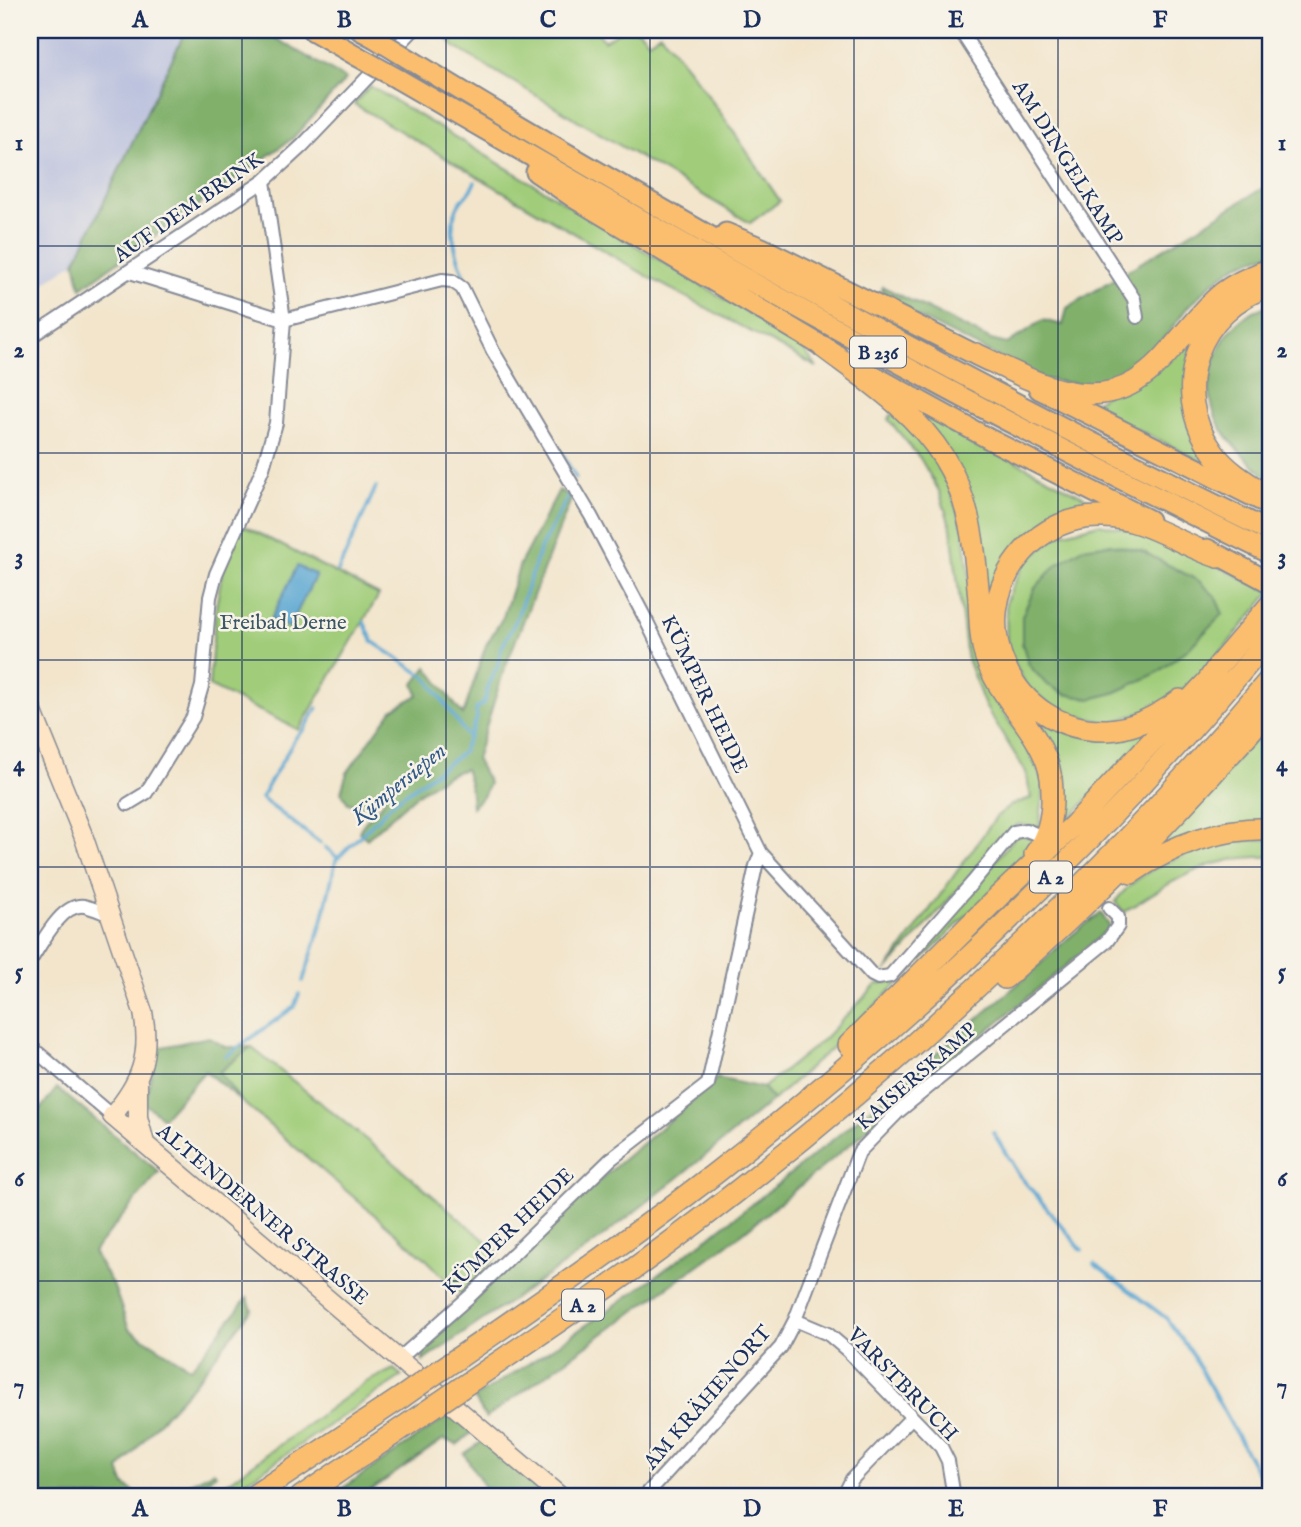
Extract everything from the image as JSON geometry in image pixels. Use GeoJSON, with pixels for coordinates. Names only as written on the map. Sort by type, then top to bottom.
{"type":"FeatureCollection","features":[{"type":"Feature","properties":{"kind":"highway","name":"B 236"},"geometry":{"type":"LineString","coordinates":[[312,30],[726,268],[922,376],[1271,554]]}},
{"type":"Feature","properties":{"kind":"highway","name":"B 236"},"geometry":{"type":"LineString","coordinates":[[366,34],[537,137],[815,295],[1006,399],[1271,532]]}},
{"type":"Feature","properties":{"kind":"highway"},"geometry":{"type":"LineString","coordinates":[[494,135],[537,173],[574,198],[823,347],[1084,489],[1271,583]]}},
{"type":"Feature","properties":{"kind":"highway"},"geometry":{"type":"LineString","coordinates":[[663,209],[762,248],[976,354],[1066,391],[1098,394],[1141,380],[1158,366],[1220,295],[1271,269]]}},
{"type":"Feature","properties":{"kind":"highway"},"geometry":{"type":"LineString","coordinates":[[1271,285],[1254,290],[1218,317],[1198,351],[1193,368],[1192,390],[1199,426],[1213,453],[1237,475],[1271,498]]}},
{"type":"Feature","properties":{"kind":"highway"},"geometry":{"type":"LineString","coordinates":[[810,1097],[834,1059],[872,1024],[1029,863],[1045,839],[1051,813],[1051,776],[1036,741],[1001,691],[985,656],[973,533],[962,496],[940,452],[903,408],[823,347]]}},
{"type":"Feature","properties":{"kind":"highway"},"geometry":{"type":"LineString","coordinates":[[976,354],[1068,405],[1271,506]]}},
{"type":"Feature","properties":{"kind":"highway"},"geometry":{"type":"LineString","coordinates":[[1218,557],[1198,551],[1134,521],[1105,517],[1070,521],[1040,535],[1019,556],[1002,585],[995,615],[1001,659],[1017,688],[1042,712],[1073,726],[1107,730],[1142,723],[1179,701],[1218,666]]}},
{"type":"Feature","properties":{"kind":"highway"},"geometry":{"type":"LineString","coordinates":[[999,895],[1110,789],[1208,681],[1271,604]]}},
{"type":"Feature","properties":{"kind":"highway","name":"A 2"},"geometry":{"type":"LineString","coordinates":[[252,1497],[624,1243],[718,1172],[810,1097],[970,956],[1068,860],[1180,741],[1271,636]]}},
{"type":"Feature","properties":{"kind":"highway","name":"A 2"},"geometry":{"type":"LineString","coordinates":[[301,1497],[583,1305],[692,1226],[881,1072],[1080,887],[1177,786],[1271,678]]}},
{"type":"Feature","properties":{"kind":"highway"},"geometry":{"type":"LineString","coordinates":[[881,1072],[918,1055],[1086,904],[1190,800],[1271,708]]}},
{"type":"Feature","properties":{"kind":"highway"},"geometry":{"type":"LineString","coordinates":[[1086,904],[1146,863],[1188,843],[1233,831],[1271,828]]}},
{"type":"Feature","properties":{"kind":"main road"},"geometry":{"type":"LineString","coordinates":[[30,705],[83,835],[137,991],[146,1028],[146,1053],[138,1079],[136,1103],[145,1143]]}},
{"type":"Feature","properties":{"kind":"main road"},"geometry":{"type":"LineString","coordinates":[[112,1116],[138,1079]]}},
{"type":"Feature","properties":{"kind":"main road","name":"ALTENDERNER STRASSE"},"geometry":{"type":"LineString","coordinates":[[112,1116],[561,1497]]}},
{"type":"Feature","properties":{"kind":"street","name":"AUF DEM BRINK"},"geometry":{"type":"LineString","coordinates":[[30,337],[264,181],[303,145],[413,30]]}},
{"type":"Feature","properties":{"kind":"street","name":"AM DINGELKAMP"},"geometry":{"type":"LineString","coordinates":[[960,30],[1134,299],[1136,317]]}},
{"type":"Feature","properties":{"kind":"street"},"geometry":{"type":"LineString","coordinates":[[128,804],[146,793],[193,717],[202,686],[210,597],[216,574],[263,468],[273,435],[283,359],[284,320],[264,181]]}},
{"type":"Feature","properties":{"kind":"street"},"geometry":{"type":"LineString","coordinates":[[130,272],[284,320]]}},
{"type":"Feature","properties":{"kind":"street","name":"KÜMPER HEIDE"},"geometry":{"type":"LineString","coordinates":[[284,320],[442,280],[452,281],[462,288],[492,351],[619,567],[761,853],[708,1084],[611,1159],[470,1296],[399,1359]]}},
{"type":"Feature","properties":{"kind":"street"},"geometry":{"type":"LineString","coordinates":[[761,853],[872,975],[885,979],[973,882],[1007,838],[1021,830],[1036,834]]}},
{"type":"Feature","properties":{"kind":"street"},"geometry":{"type":"LineString","coordinates":[[30,961],[64,912],[82,906],[111,915]]}},
{"type":"Feature","properties":{"kind":"street","name":"KAISERSKAMP"},"geometry":{"type":"LineString","coordinates":[[794,1320],[859,1153],[899,1111],[1107,941],[1118,926],[1118,917],[1109,908]]}},
{"type":"Feature","properties":{"kind":"street","name":"ALTENDERNER STRASSE"},"geometry":{"type":"LineString","coordinates":[[30,1046],[112,1116]]}},
{"type":"Feature","properties":{"kind":"street","name":"VARSTBRUCH"},"geometry":{"type":"LineString","coordinates":[[794,1320],[828,1334],[848,1351],[941,1447],[948,1461],[954,1497]]}},
{"type":"Feature","properties":{"kind":"street","name":"AM KRÄHENORT"},"geometry":{"type":"LineString","coordinates":[[644,1497],[780,1347],[794,1320]]}},
{"type":"Feature","properties":{"kind":"street"},"geometry":{"type":"LineString","coordinates":[[843,1497],[852,1479],[912,1417]]}},
{"type":"Feature","properties":{"kind":"shaded area"},"geometry":{"type":"Polygon","coordinates":[[[30,30],[186,30],[75,262],[30,293],[30,30]]]}},
{"type":"Feature","properties":{"kind":"green space"},"geometry":{"type":"Polygon","coordinates":[[[186,30],[261,30],[346,79],[293,138],[81,288],[75,262],[186,30]]]}},
{"type":"Feature","properties":{"kind":"green space"},"geometry":{"type":"Polygon","coordinates":[[[443,30],[596,30],[604,41],[622,30],[638,30],[649,41],[660,33],[707,94],[780,201],[750,223],[453,46],[443,30]]]}},
{"type":"Feature","properties":{"kind":"green space"},"geometry":{"type":"Polygon","coordinates":[[[370,86],[798,343],[817,367],[652,279],[354,104],[370,86]]]}},
{"type":"Feature","properties":{"kind":"green space"},"geometry":{"type":"Polygon","coordinates":[[[1271,183],[1271,253],[1237,265],[1213,282],[1187,308],[1158,347],[1143,362],[1121,377],[1094,387],[1043,379],[879,298],[883,287],[991,340],[1007,344],[1043,320],[1063,325],[1067,308],[1271,183]]]}},
{"type":"Feature","properties":{"kind":"green space"},"geometry":{"type":"Polygon","coordinates":[[[1271,304],[1271,481],[1237,448],[1220,426],[1210,396],[1210,381],[1212,366],[1225,338],[1247,315],[1271,304]]]}},
{"type":"Feature","properties":{"kind":"green space"},"geometry":{"type":"Polygon","coordinates":[[[1210,314],[1191,355],[1220,470],[1081,402],[1097,401],[1210,314]]]}},
{"type":"Feature","properties":{"kind":"green space"},"geometry":{"type":"Polygon","coordinates":[[[907,405],[1106,508],[1068,515],[1041,528],[1012,557],[995,591],[991,627],[997,662],[1013,693],[1039,717],[1073,733],[1114,736],[1160,722],[1055,834],[1057,795],[1051,764],[1037,735],[999,677],[989,646],[981,556],[970,509],[962,486],[939,445],[907,405]]]}},
{"type":"Feature","properties":{"kind":"green space"},"geometry":{"type":"Polygon","coordinates":[[[896,410],[928,449],[949,486],[964,531],[981,672],[1037,767],[1044,787],[1039,828],[1018,824],[1009,832],[885,972],[996,817],[1011,805],[1031,798],[1026,772],[985,706],[967,659],[951,528],[939,491],[920,458],[888,419],[896,410]]]}},
{"type":"Feature","properties":{"kind":"green space"},"geometry":{"type":"Polygon","coordinates":[[[559,490],[572,497],[503,673],[476,759],[489,783],[484,795],[472,807],[470,784],[465,769],[451,774],[412,798],[367,839],[359,832],[385,799],[382,795],[361,806],[348,803],[341,792],[347,773],[392,710],[418,695],[414,684],[427,667],[463,715],[486,645],[503,617],[520,564],[559,490]]]}},
{"type":"Feature","properties":{"kind":"green space"},"geometry":{"type":"Polygon","coordinates":[[[1099,524],[1155,535],[1271,592],[1209,666],[1181,691],[1158,707],[1110,723],[1059,712],[1026,686],[1007,648],[1006,601],[1024,564],[1058,535],[1099,524]]]}},
{"type":"Feature","properties":{"kind":"green space","name":"Freibad Derne"},"geometry":{"type":"Polygon","coordinates":[[[242,525],[379,595],[299,730],[209,686],[216,607],[223,568],[242,525]]]}},
{"type":"Feature","properties":{"kind":"green space"},"geometry":{"type":"Polygon","coordinates":[[[1110,544],[1142,551],[1199,581],[1215,596],[1223,614],[1188,649],[1157,673],[1114,693],[1090,699],[1065,694],[1046,684],[1029,665],[1022,643],[1022,616],[1035,588],[1055,566],[1083,548],[1110,544]]]}},
{"type":"Feature","properties":{"kind":"green space"},"geometry":{"type":"Polygon","coordinates":[[[1271,722],[1271,823],[1149,855],[1271,722]]]}},
{"type":"Feature","properties":{"kind":"green space"},"geometry":{"type":"Polygon","coordinates":[[[1021,835],[1034,839],[1004,879],[836,1044],[773,1100],[763,1088],[824,1039],[877,984],[889,982],[906,967],[1015,837],[1021,835]]]}},
{"type":"Feature","properties":{"kind":"green space"},"geometry":{"type":"Polygon","coordinates":[[[1271,839],[1271,857],[1250,857],[1211,865],[1176,880],[1124,912],[1115,902],[1128,887],[1164,863],[1230,843],[1271,839]]]}},
{"type":"Feature","properties":{"kind":"green space"},"geometry":{"type":"Polygon","coordinates":[[[1101,913],[1110,927],[1091,945],[743,1233],[486,1418],[474,1398],[581,1329],[738,1215],[887,1095],[1069,937],[1101,913]]]}},
{"type":"Feature","properties":{"kind":"green space"},"geometry":{"type":"Polygon","coordinates":[[[209,1037],[225,1047],[251,1047],[219,1072],[240,1100],[205,1071],[163,1118],[145,1104],[157,1048],[209,1037]]]}},
{"type":"Feature","properties":{"kind":"green space"},"geometry":{"type":"Polygon","coordinates":[[[251,1047],[379,1150],[500,1253],[462,1296],[425,1258],[240,1100],[219,1072],[251,1047]]]}},
{"type":"Feature","properties":{"kind":"green space"},"geometry":{"type":"Polygon","coordinates":[[[717,1078],[763,1088],[773,1100],[592,1245],[423,1361],[422,1347],[584,1194],[717,1078]]]}},
{"type":"Feature","properties":{"kind":"green space"},"geometry":{"type":"Polygon","coordinates":[[[57,1088],[159,1172],[93,1252],[114,1287],[129,1329],[191,1368],[247,1298],[252,1309],[194,1384],[119,1470],[125,1485],[138,1495],[177,1490],[214,1471],[216,1474],[185,1497],[32,1497],[30,1492],[30,1122],[57,1088]]]}},
{"type":"Feature","properties":{"kind":"green space"},"geometry":{"type":"Polygon","coordinates":[[[394,1369],[402,1376],[223,1497],[208,1497],[366,1382],[394,1369]]]}},
{"type":"Feature","properties":{"kind":"green space"},"geometry":{"type":"Polygon","coordinates":[[[451,1414],[472,1432],[457,1445],[444,1439],[361,1497],[330,1497],[451,1414]]]}},
{"type":"Feature","properties":{"kind":"green space"},"geometry":{"type":"Polygon","coordinates":[[[484,1440],[548,1497],[491,1497],[464,1454],[484,1440]]]}},
{"type":"Feature","properties":{"kind":"water"},"geometry":{"type":"Polygon","coordinates":[[[297,566],[316,575],[289,628],[271,619],[297,566]]]}},
{"type":"Feature","properties":{"kind":"waterway","name":"Kümpersiepen"},"geometry":{"type":"LineString","coordinates":[[464,275],[453,238],[454,218],[462,200],[475,182]]}},
{"type":"Feature","properties":{"kind":"waterway","name":"Kümpersiepen"},"geometry":{"type":"LineString","coordinates":[[504,353],[576,478]]}},
{"type":"Feature","properties":{"kind":"waterway"},"geometry":{"type":"LineString","coordinates":[[338,571],[376,487]]}},
{"type":"Feature","properties":{"kind":"waterway","name":"Kümpersiepen"},"geometry":{"type":"LineString","coordinates":[[303,981],[322,922],[336,860],[395,801],[462,753],[477,718],[476,709],[484,703],[501,649],[516,620],[541,547],[569,495]]}},
{"type":"Feature","properties":{"kind":"waterway"},"geometry":{"type":"LineString","coordinates":[[364,622],[373,642],[427,678],[468,737]]}},
{"type":"Feature","properties":{"kind":"waterway"},"geometry":{"type":"LineString","coordinates":[[317,708],[304,730],[296,737],[261,798],[320,843]]}},
{"type":"Feature","properties":{"kind":"waterway"},"geometry":{"type":"LineString","coordinates":[[325,847],[338,858]]}},
{"type":"Feature","properties":{"kind":"waterway","name":"Kümpersiepen"},"geometry":{"type":"LineString","coordinates":[[226,1056],[294,1007],[299,994]]}},
{"type":"Feature","properties":{"kind":"waterway"},"geometry":{"type":"LineString","coordinates":[[993,1132],[1019,1175],[1082,1250]]}},
{"type":"Feature","properties":{"kind":"waterway"},"geometry":{"type":"LineString","coordinates":[[1094,1264],[1166,1318],[1191,1352],[1271,1497]]}}]}
